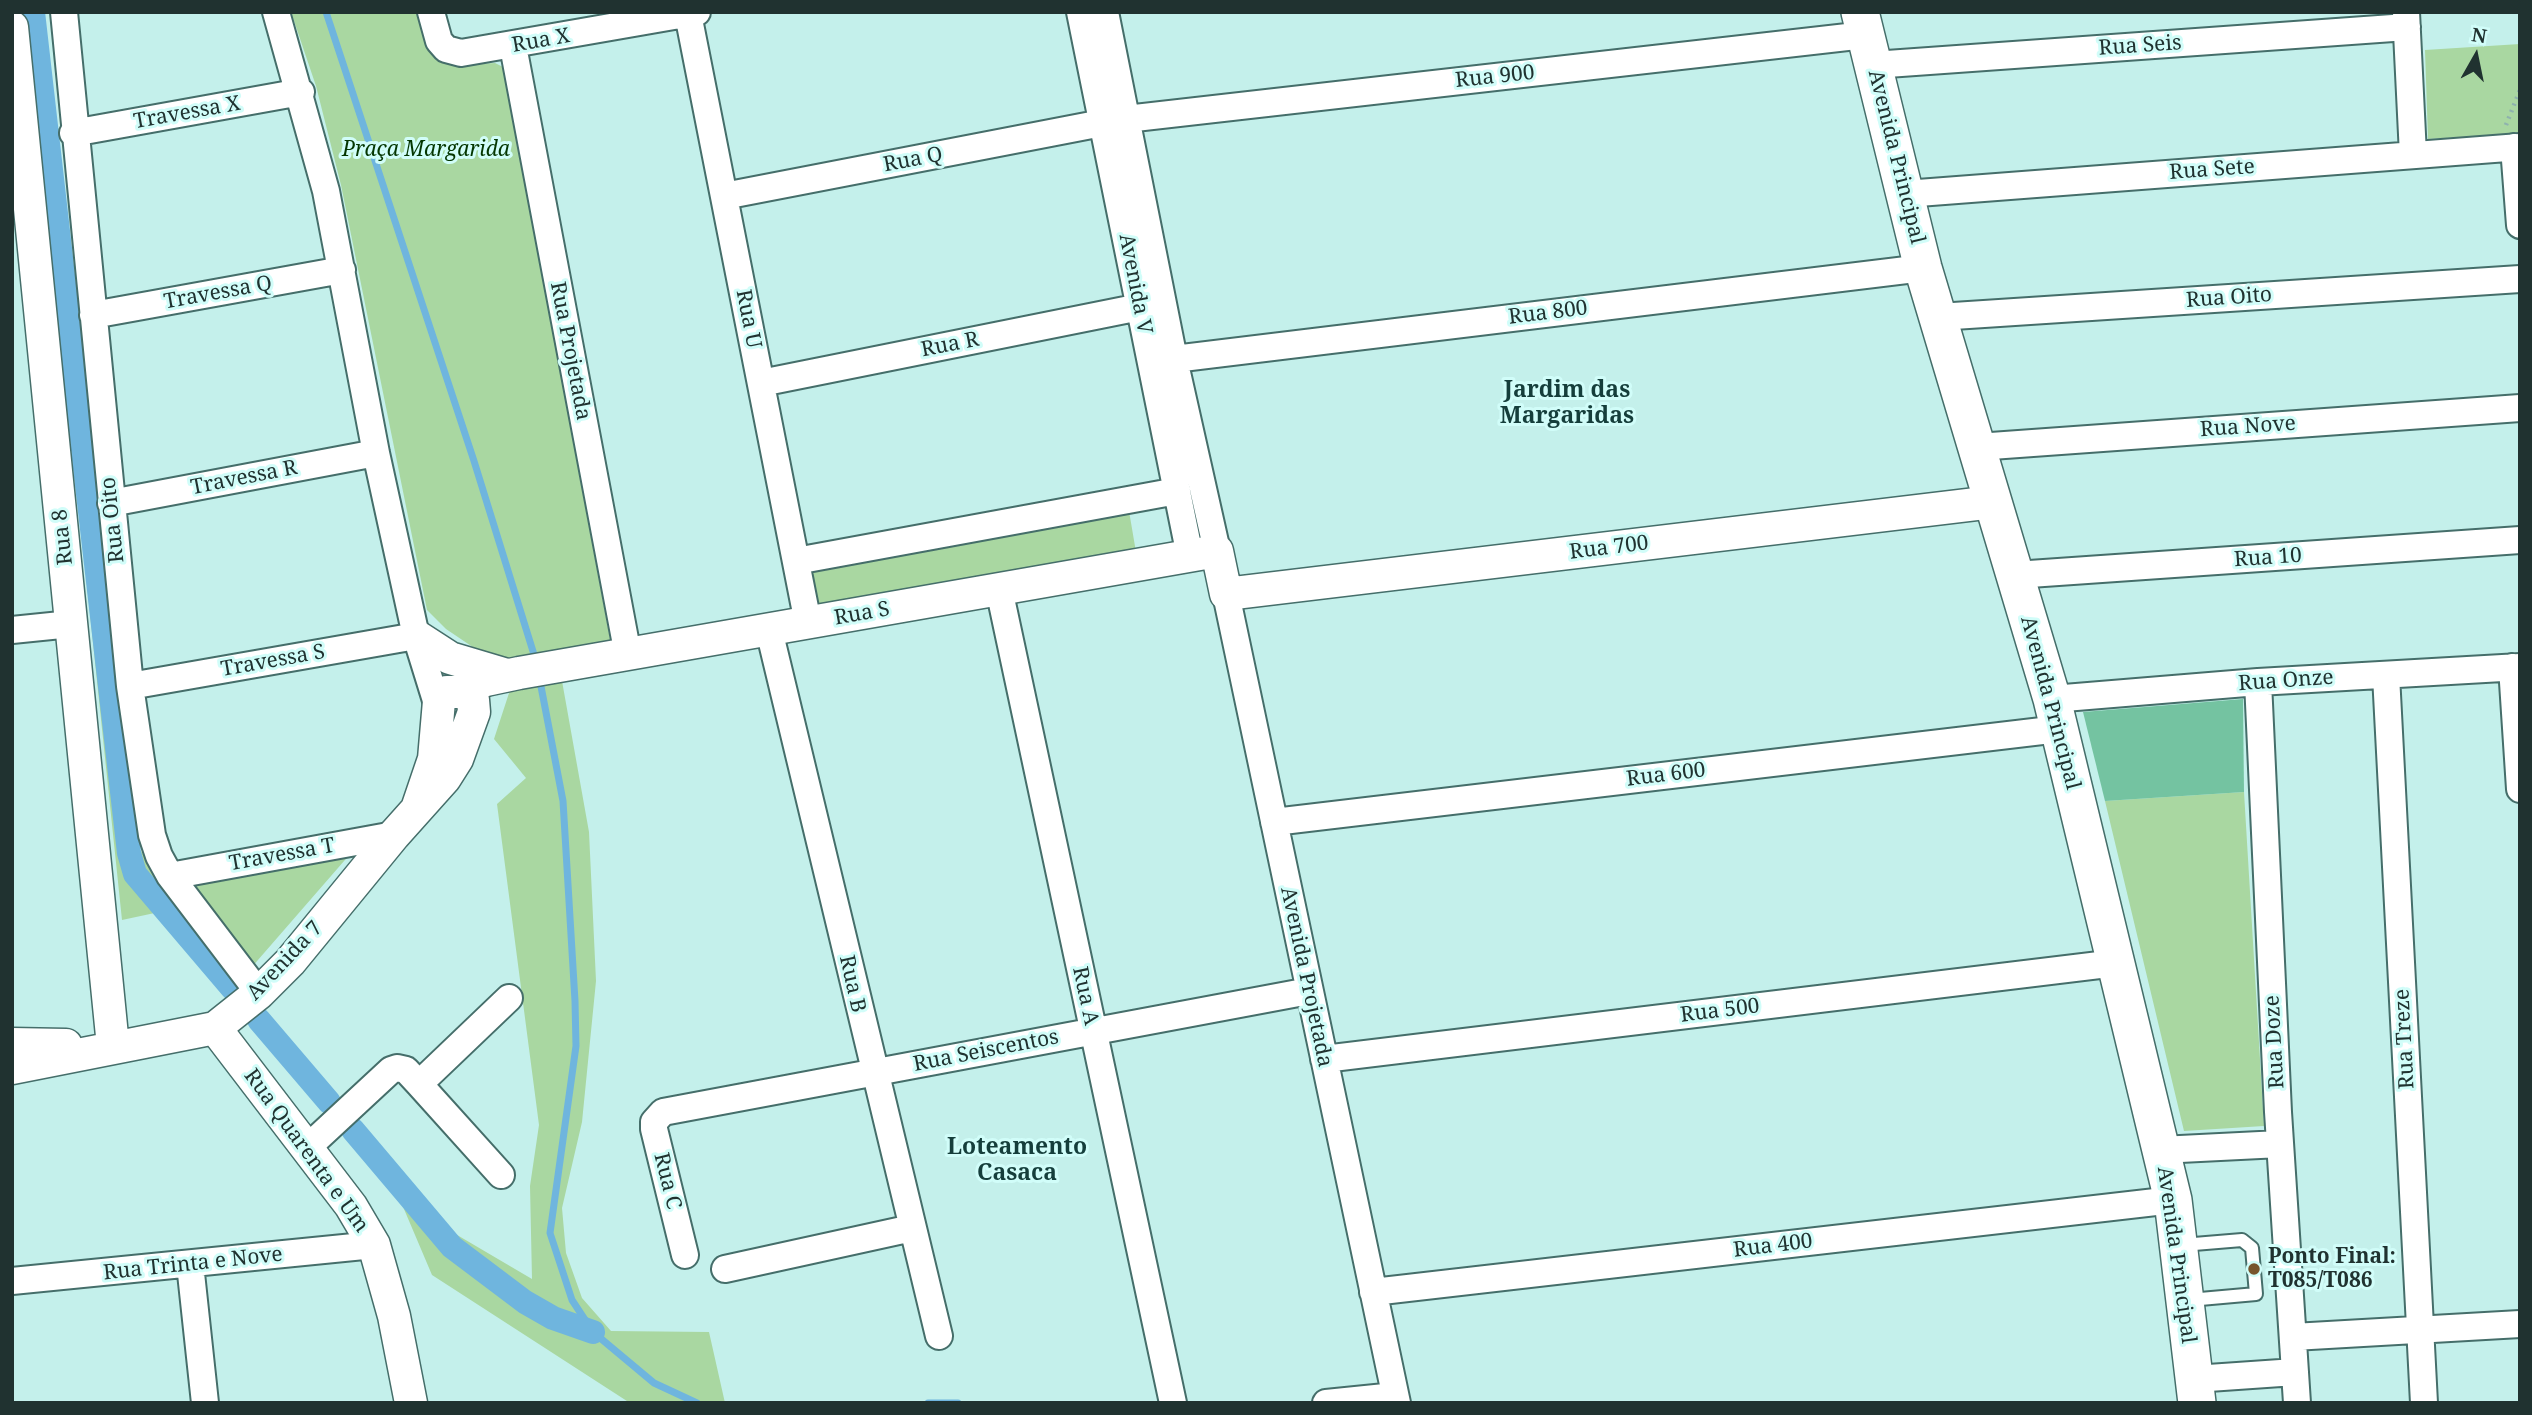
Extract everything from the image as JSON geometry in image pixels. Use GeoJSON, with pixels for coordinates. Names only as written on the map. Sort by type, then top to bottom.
{"type":"FeatureCollection","features":[{"type":"Feature","properties":{"kind":"main road","name":"Avenida Principal"},"geometry":{"type":"LineString","coordinates":[[1866,38],[1923,268],[2056,714],[2173,1200],[2196,1391]]}},
{"type":"Feature","properties":{"kind":"street","name":"Rua Oito"},"geometry":{"type":"LineString","coordinates":[[64,12],[130,686],[152,835],[170,876],[259,993]]}},
{"type":"Feature","properties":{"kind":"street"},"geometry":{"type":"LineString","coordinates":[[276,12],[301,92],[326,191],[376,453],[416,636],[456,705],[514,674]]}},
{"type":"Feature","properties":{"kind":"street","name":"Avenida V"},"geometry":{"type":"LineString","coordinates":[[1080,12],[1114,121],[1174,359],[1203,553]]}},
{"type":"Feature","properties":{"kind":"street","name":"Avenida V"},"geometry":{"type":"LineString","coordinates":[[1105,12],[1114,121],[1140,307],[1177,491],[1203,553]]}},
{"type":"Feature","properties":{"kind":"street","name":"Rua X"},"geometry":{"type":"LineString","coordinates":[[433,23],[446,49],[461,53],[692,13]]}},
{"type":"Feature","properties":{"kind":"street","name":"Rua U"},"geometry":{"type":"LineString","coordinates":[[692,13],[724,197],[808,623]]}},
{"type":"Feature","properties":{"kind":"street"},"geometry":{"type":"LineString","coordinates":[[2406,20],[2413,155]]}},
{"type":"Feature","properties":{"kind":"street","name":"Rua Seis"},"geometry":{"type":"LineString","coordinates":[[1866,38],[2406,20]]}},
{"type":"Feature","properties":{"kind":"street","name":"Rua 8"},"geometry":{"type":"LineString","coordinates":[[12,27],[113,1046]]}},
{"type":"Feature","properties":{"kind":"street","name":"Rua 900"},"geometry":{"type":"LineString","coordinates":[[1114,121],[1866,38]]}},
{"type":"Feature","properties":{"kind":"street","name":"Rua Projetada"},"geometry":{"type":"LineString","coordinates":[[513,46],[628,656]]}},
{"type":"Feature","properties":{"kind":"street","name":"Travessa X"},"geometry":{"type":"LineString","coordinates":[[74,133],[301,92]]}},
{"type":"Feature","properties":{"kind":"street","name":"Rua Q"},"geometry":{"type":"LineString","coordinates":[[724,197],[1114,121]]}},
{"type":"Feature","properties":{"kind":"street"},"geometry":{"type":"LineString","coordinates":[[2510,147],[2520,225]]}},
{"type":"Feature","properties":{"kind":"street","name":"Rua Sete"},"geometry":{"type":"LineString","coordinates":[[1905,194],[2510,147]]}},
{"type":"Feature","properties":{"kind":"street","name":"Rua 800"},"geometry":{"type":"LineString","coordinates":[[1174,359],[1923,268]]}},
{"type":"Feature","properties":{"kind":"street","name":"Travessa Q"},"geometry":{"type":"LineString","coordinates":[[93,315],[342,270]]}},
{"type":"Feature","properties":{"kind":"street","name":"Rua Oito"},"geometry":{"type":"LineString","coordinates":[[1938,317],[2520,279]]}},
{"type":"Feature","properties":{"kind":"street","name":"Rua R"},"geometry":{"type":"LineString","coordinates":[[761,383],[1140,307]]}},
{"type":"Feature","properties":{"kind":"street","name":"Rua Nove"},"geometry":{"type":"LineString","coordinates":[[1977,447],[2520,408]]}},
{"type":"Feature","properties":{"kind":"street","name":"Travessa R"},"geometry":{"type":"LineString","coordinates":[[111,503],[376,453]]}},
{"type":"Feature","properties":{"kind":"street"},"geometry":{"type":"LineString","coordinates":[[796,561],[1177,491]]}},
{"type":"Feature","properties":{"kind":"street","name":"Rua 700"},"geometry":{"type":"LineString","coordinates":[[1226,594],[1993,502]]}},
{"type":"Feature","properties":{"kind":"street","name":"Rua 10"},"geometry":{"type":"LineString","coordinates":[[2015,576],[2520,540]]}},
{"type":"Feature","properties":{"kind":"street","name":"Rua S"},"geometry":{"type":"LineString","coordinates":[[514,674],[1203,553]]}},
{"type":"Feature","properties":{"kind":"street","name":"Avenida Projetada"},"geometry":{"type":"LineString","coordinates":[[1203,553],[1226,594],[1396,1399]]}},
{"type":"Feature","properties":{"kind":"street","name":"Rua A"},"geometry":{"type":"LineString","coordinates":[[999,589],[1172,1403]]}},
{"type":"Feature","properties":{"kind":"street"},"geometry":{"type":"LineString","coordinates":[[12,630],[71,624]]}},
{"type":"Feature","properties":{"kind":"street","name":"Rua B"},"geometry":{"type":"LineString","coordinates":[[769,630],[873,1073],[939,1336]]}},
{"type":"Feature","properties":{"kind":"street"},"geometry":{"type":"LineString","coordinates":[[416,636],[469,666],[514,674]]}},
{"type":"Feature","properties":{"kind":"street","name":"Travessa S"},"geometry":{"type":"LineString","coordinates":[[130,686],[416,636]]}},
{"type":"Feature","properties":{"kind":"street"},"geometry":{"type":"LineString","coordinates":[[2516,667],[2520,789]]}},
{"type":"Feature","properties":{"kind":"street","name":"Rua Onze"},"geometry":{"type":"LineString","coordinates":[[2056,714],[2258,682],[2516,667]]}},
{"type":"Feature","properties":{"kind":"street","name":"Rua Treze"},"geometry":{"type":"LineString","coordinates":[[2386,675],[2424,1403]]}},
{"type":"Feature","properties":{"kind":"street","name":"Rua Doze"},"geometry":{"type":"LineString","coordinates":[[2258,682],[2280,1144],[2297,1403]]}},
{"type":"Feature","properties":{"kind":"street","name":"Avenida 7"},"geometry":{"type":"LineString","coordinates":[[12,1068],[215,1028],[259,993],[290,962],[451,769],[456,705]]}},
{"type":"Feature","properties":{"kind":"street","name":"Rua 600"},"geometry":{"type":"LineString","coordinates":[[1274,822],[2056,714]]}},
{"type":"Feature","properties":{"kind":"street","name":"Travessa T"},"geometry":{"type":"LineString","coordinates":[[170,876],[394,835]]}},
{"type":"Feature","properties":{"kind":"street","name":"Rua 500"},"geometry":{"type":"LineString","coordinates":[[1324,1059],[2116,963]]}},
{"type":"Feature","properties":{"kind":"street","name":"Rua Seiscentos"},"geometry":{"type":"LineString","coordinates":[[663,1112],[1309,990]]}},
{"type":"Feature","properties":{"kind":"street"},"geometry":{"type":"LineString","coordinates":[[419,1084],[509,998]]}},
{"type":"Feature","properties":{"kind":"street","name":"Rua Quarenta e Um"},"geometry":{"type":"LineString","coordinates":[[215,1028],[351,1206],[373,1245],[394,1316],[411,1403]]}},
{"type":"Feature","properties":{"kind":"street","name":"Avenida 7"},"geometry":{"type":"LineString","coordinates":[[12,1044],[113,1046]]}},
{"type":"Feature","properties":{"kind":"street"},"geometry":{"type":"LineString","coordinates":[[308,1147],[391,1070],[406,1070],[501,1175]]}},
{"type":"Feature","properties":{"kind":"street","name":"Rua C"},"geometry":{"type":"LineString","coordinates":[[663,1112],[654,1122],[654,1129],[685,1255]]}},
{"type":"Feature","properties":{"kind":"street"},"geometry":{"type":"LineString","coordinates":[[2160,1150],[2280,1144]]}},
{"type":"Feature","properties":{"kind":"street","name":"Rua 400"},"geometry":{"type":"LineString","coordinates":[[1373,1292],[2173,1200]]}},
{"type":"Feature","properties":{"kind":"street"},"geometry":{"type":"LineString","coordinates":[[725,1269],[912,1228]]}},
{"type":"Feature","properties":{"kind":"street","name":"Rua Trinta e Nove"},"geometry":{"type":"LineString","coordinates":[[12,1281],[373,1245]]}},
{"type":"Feature","properties":{"kind":"street"},"geometry":{"type":"LineString","coordinates":[[190,1264],[205,1403]]}},
{"type":"Feature","properties":{"kind":"street"},"geometry":{"type":"LineString","coordinates":[[2293,1337],[2520,1324]]}},
{"type":"Feature","properties":{"kind":"street"},"geometry":{"type":"LineString","coordinates":[[2196,1391],[2295,1372]]}},
{"type":"Feature","properties":{"kind":"street"},"geometry":{"type":"LineString","coordinates":[[1326,1403],[1396,1399]]}},
{"type":"Feature","properties":{"kind":"lane"},"geometry":{"type":"LineString","coordinates":[[2178,1245],[2242,1240],[2252,1248],[2256,1294],[2185,1301]]}},
{"type":"Feature","properties":{"kind":"path"},"geometry":{"type":"LineString","coordinates":[[2510,147],[2520,90]]}},
{"type":"Feature","properties":{"kind":"green space"},"geometry":{"type":"Polygon","coordinates":[[[27,12],[41,12],[139,848],[178,908],[122,920],[27,12]]]}},
{"type":"Feature","properties":{"kind":"green space","name":"Praça Margarida"},"geometry":{"type":"Polygon","coordinates":[[[291,12],[419,12],[461,65],[495,63],[503,67],[611,644],[495,662],[446,629],[427,610],[341,185],[316,86],[291,12]]]}},
{"type":"Feature","properties":{"kind":"green space"},"geometry":{"type":"Polygon","coordinates":[[[2520,44],[2520,134],[2428,139],[2425,50],[2520,44]]]}},
{"type":"Feature","properties":{"kind":"green space"},"geometry":{"type":"Polygon","coordinates":[[[1129,511],[1137,558],[818,614],[810,571],[1129,511]]]}},
{"type":"Feature","properties":{"kind":"green space"},"geometry":{"type":"Polygon","coordinates":[[[562,681],[589,832],[596,981],[582,1122],[562,1208],[566,1253],[582,1298],[611,1331],[709,1332],[725,1403],[630,1403],[432,1275],[401,1202],[532,1279],[530,1186],[539,1125],[497,804],[526,778],[494,739],[510,690],[562,681]]]}},
{"type":"Feature","properties":{"kind":"green space"},"geometry":{"type":"Polygon","coordinates":[[[2244,792],[2264,1126],[2184,1131],[2105,801],[2244,792]]]}},
{"type":"Feature","properties":{"kind":"green space"},"geometry":{"type":"Polygon","coordinates":[[[351,853],[251,968],[189,883],[351,853]]]}},
{"type":"Feature","properties":{"kind":"building"},"geometry":{"type":"Polygon","coordinates":[[[2243,699],[2244,792],[2105,801],[2083,712],[2243,699]]]}},
{"type":"Feature","properties":{"kind":"waterway"},"geometry":{"type":"LineString","coordinates":[[33,12],[129,853],[135,874],[232,988]]}},
{"type":"Feature","properties":{"kind":"waterway"},"geometry":{"type":"LineString","coordinates":[[326,12],[474,461],[536,661]]}},
{"type":"Feature","properties":{"kind":"waterway"},"geometry":{"type":"LineString","coordinates":[[539,676],[563,801],[576,1046],[550,1233],[572,1300],[593,1332],[654,1383],[697,1403]]}},
{"type":"Feature","properties":{"kind":"waterway"},"geometry":{"type":"LineString","coordinates":[[259,1020],[329,1102]]}},
{"type":"Feature","properties":{"kind":"waterway"},"geometry":{"type":"LineString","coordinates":[[353,1130],[452,1247],[525,1302],[553,1318],[593,1332]]}},
{"type":"Feature","properties":{"kind":"waterway"},"geometry":{"type":"LineString","coordinates":[[928,1403],[958,1403]]}},
{"type":"Feature","properties":{"kind":"place","name":"Ponto Final: T085/T086"},"geometry":{"type":"Point","coordinates":[2254,1269]}},
{"type":"Feature","properties":{"kind":"district","name":"Jardim das Margaridas"},"geometry":{"type":"Point","coordinates":[1567,403]}},
{"type":"Feature","properties":{"kind":"district","name":"Loteamento Casaca"},"geometry":{"type":"Point","coordinates":[1017,1160]}}]}
